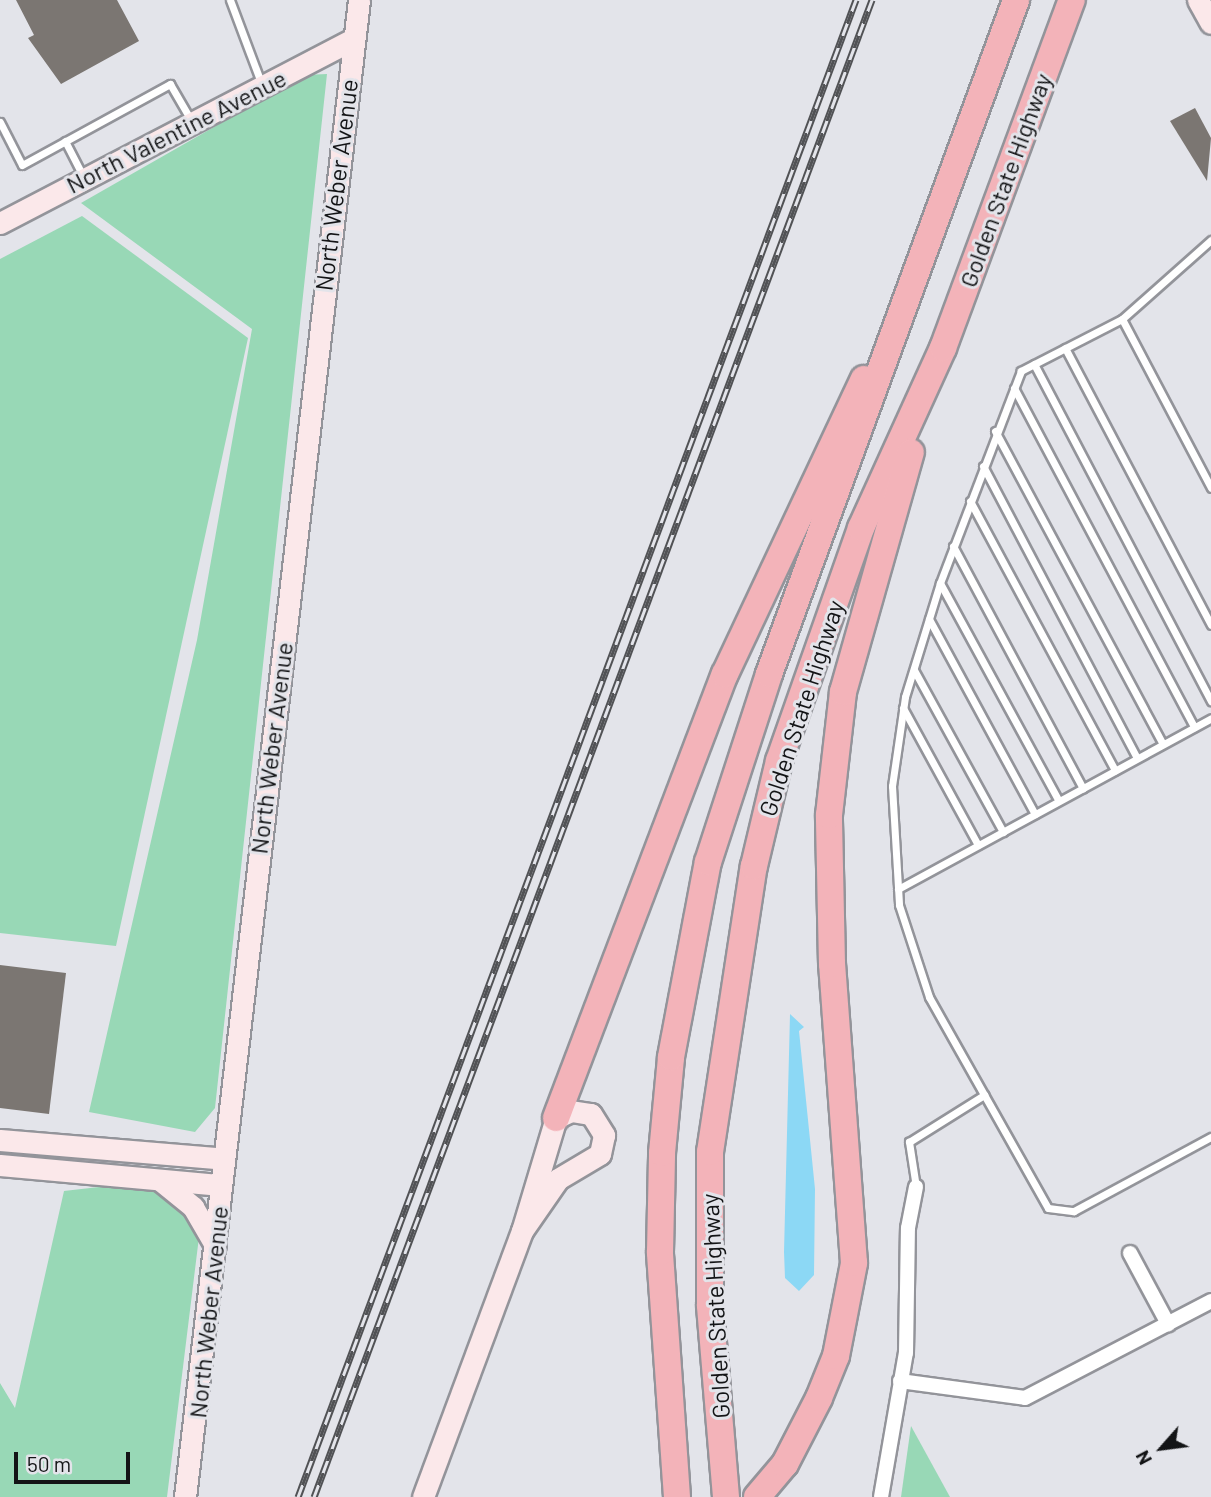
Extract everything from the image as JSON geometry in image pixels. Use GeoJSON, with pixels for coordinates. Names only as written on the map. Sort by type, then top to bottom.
{"type":"FeatureCollection","features":[{"type":"Feature","properties":{"kind":"highway","name":"Golden State Highway"},"geometry":{"type":"LineString","coordinates":[[677,1497],[660,1252],[669,1084],[688,954],[736,766],[911,295],[1016,0]]}},
{"type":"Feature","properties":{"kind":"highway","name":"Golden State Highway"},"geometry":{"type":"LineString","coordinates":[[726,1497],[710,1305],[709,1165],[721,1048],[752,878],[779,761],[847,567],[943,348],[1072,0]]}},
{"type":"Feature","properties":{"kind":"highway"},"geometry":{"type":"LineString","coordinates":[[556,1118],[725,674],[859,388],[911,295]]}},
{"type":"Feature","properties":{"kind":"highway"},"geometry":{"type":"LineString","coordinates":[[757,1497],[785,1464],[836,1356],[853,1263],[830,867],[843,692],[943,348]]}},
{"type":"Feature","properties":{"kind":"main road","name":"North Weber Avenue"},"geometry":{"type":"LineString","coordinates":[[185,1497],[216,1247],[352,40],[359,0]]}},
{"type":"Feature","properties":{"kind":"main road"},"geometry":{"type":"LineString","coordinates":[[1198,0],[1211,23]]}},
{"type":"Feature","properties":{"kind":"main road","name":"North Valentine Avenue"},"geometry":{"type":"LineString","coordinates":[[0,222],[352,40]]}},
{"type":"Feature","properties":{"kind":"main road"},"geometry":{"type":"LineString","coordinates":[[423,1497],[523,1231],[556,1118],[591,1114],[602,1129],[603,1149],[558,1179],[523,1231]]}},
{"type":"Feature","properties":{"kind":"main road"},"geometry":{"type":"LineString","coordinates":[[0,1140],[224,1159]]}},
{"type":"Feature","properties":{"kind":"main road"},"geometry":{"type":"LineString","coordinates":[[0,1166],[152,1176],[222,1185]]}},
{"type":"Feature","properties":{"kind":"main road"},"geometry":{"type":"LineString","coordinates":[[152,1176],[193,1207],[216,1247]]}},
{"type":"Feature","properties":{"kind":"street"},"geometry":{"type":"LineString","coordinates":[[881,1497],[909,1312],[908,1228],[916,1187]]}},
{"type":"Feature","properties":{"kind":"street"},"geometry":{"type":"LineString","coordinates":[[1130,1253],[1168,1324]]}},
{"type":"Feature","properties":{"kind":"street"},"geometry":{"type":"LineString","coordinates":[[900,1381],[1025,1398],[1211,1301]]}},
{"type":"Feature","properties":{"kind":"lane"},"geometry":{"type":"LineString","coordinates":[[230,0],[262,86]]}},
{"type":"Feature","properties":{"kind":"lane"},"geometry":{"type":"LineString","coordinates":[[0,121],[22,165],[170,83],[192,122]]}},
{"type":"Feature","properties":{"kind":"lane"},"geometry":{"type":"LineString","coordinates":[[65,141],[84,179]]}},
{"type":"Feature","properties":{"kind":"lane"},"geometry":{"type":"LineString","coordinates":[[1211,240],[1122,318],[1021,371],[995,431],[940,583],[904,708],[892,786],[898,889],[929,997],[1048,1209],[1058,1214],[1211,1137]]}},
{"type":"Feature","properties":{"kind":"lane"},"geometry":{"type":"LineString","coordinates":[[1122,318],[1211,488]]}},
{"type":"Feature","properties":{"kind":"lane"},"geometry":{"type":"LineString","coordinates":[[1065,348],[1211,625]]}},
{"type":"Feature","properties":{"kind":"lane"},"geometry":{"type":"LineString","coordinates":[[1034,364],[1211,701]]}},
{"type":"Feature","properties":{"kind":"lane"},"geometry":{"type":"LineString","coordinates":[[1014,388],[1194,727]]}},
{"type":"Feature","properties":{"kind":"lane"},"geometry":{"type":"LineString","coordinates":[[995,431],[1163,744]]}},
{"type":"Feature","properties":{"kind":"lane"},"geometry":{"type":"LineString","coordinates":[[983,466],[1137,758]]}},
{"type":"Feature","properties":{"kind":"lane"},"geometry":{"type":"LineString","coordinates":[[970,501],[1115,770]]}},
{"type":"Feature","properties":{"kind":"lane"},"geometry":{"type":"LineString","coordinates":[[953,546],[1083,788]]}},
{"type":"Feature","properties":{"kind":"lane"},"geometry":{"type":"LineString","coordinates":[[940,583],[1059,802]]}},
{"type":"Feature","properties":{"kind":"lane"},"geometry":{"type":"LineString","coordinates":[[929,619],[1035,814]]}},
{"type":"Feature","properties":{"kind":"lane"},"geometry":{"type":"LineString","coordinates":[[914,670],[1003,832]]}},
{"type":"Feature","properties":{"kind":"lane"},"geometry":{"type":"LineString","coordinates":[[904,708],[978,845]]}},
{"type":"Feature","properties":{"kind":"lane"},"geometry":{"type":"LineString","coordinates":[[898,889],[1211,718]]}},
{"type":"Feature","properties":{"kind":"lane"},"geometry":{"type":"LineString","coordinates":[[916,1187],[909,1142],[984,1095]]}},
{"type":"Feature","properties":{"kind":"green space"},"geometry":{"type":"Polygon","coordinates":[[[327,74],[215,1108],[195,1132],[89,1112],[197,640],[252,329],[81,203],[305,75],[327,74]]]}},
{"type":"Feature","properties":{"kind":"green space"},"geometry":{"type":"Polygon","coordinates":[[[82,216],[248,338],[116,946],[0,933],[0,259],[82,216]]]}},
{"type":"Feature","properties":{"kind":"green space"},"geometry":{"type":"Polygon","coordinates":[[[125,1184],[164,1194],[184,1210],[199,1237],[167,1497],[0,1497],[0,1383],[15,1408],[64,1191],[125,1184]]]}},
{"type":"Feature","properties":{"kind":"green space"},"geometry":{"type":"Polygon","coordinates":[[[911,1426],[950,1497],[901,1497],[911,1426]]]}},
{"type":"Feature","properties":{"kind":"water"},"geometry":{"type":"Polygon","coordinates":[[[790,1014],[804,1027],[799,1031],[815,1189],[814,1275],[799,1291],[785,1278],[784,1252],[790,1014]]]}},
{"type":"Feature","properties":{"kind":"building"},"geometry":{"type":"Polygon","coordinates":[[[16,0],[117,0],[139,41],[61,84],[28,38],[34,35],[16,0]]]}},
{"type":"Feature","properties":{"kind":"building"},"geometry":{"type":"Polygon","coordinates":[[[1195,108],[1211,138],[1207,181],[1170,121],[1195,108]]]}},
{"type":"Feature","properties":{"kind":"building"},"geometry":{"type":"Polygon","coordinates":[[[0,965],[66,973],[49,1114],[0,1108],[0,965]]]}},
{"type":"Feature","properties":{"kind":"railway"},"geometry":{"type":"LineString","coordinates":[[298,1497],[856,0]]}},
{"type":"Feature","properties":{"kind":"railway"},"geometry":{"type":"LineString","coordinates":[[314,1497],[872,0]]}}]}
